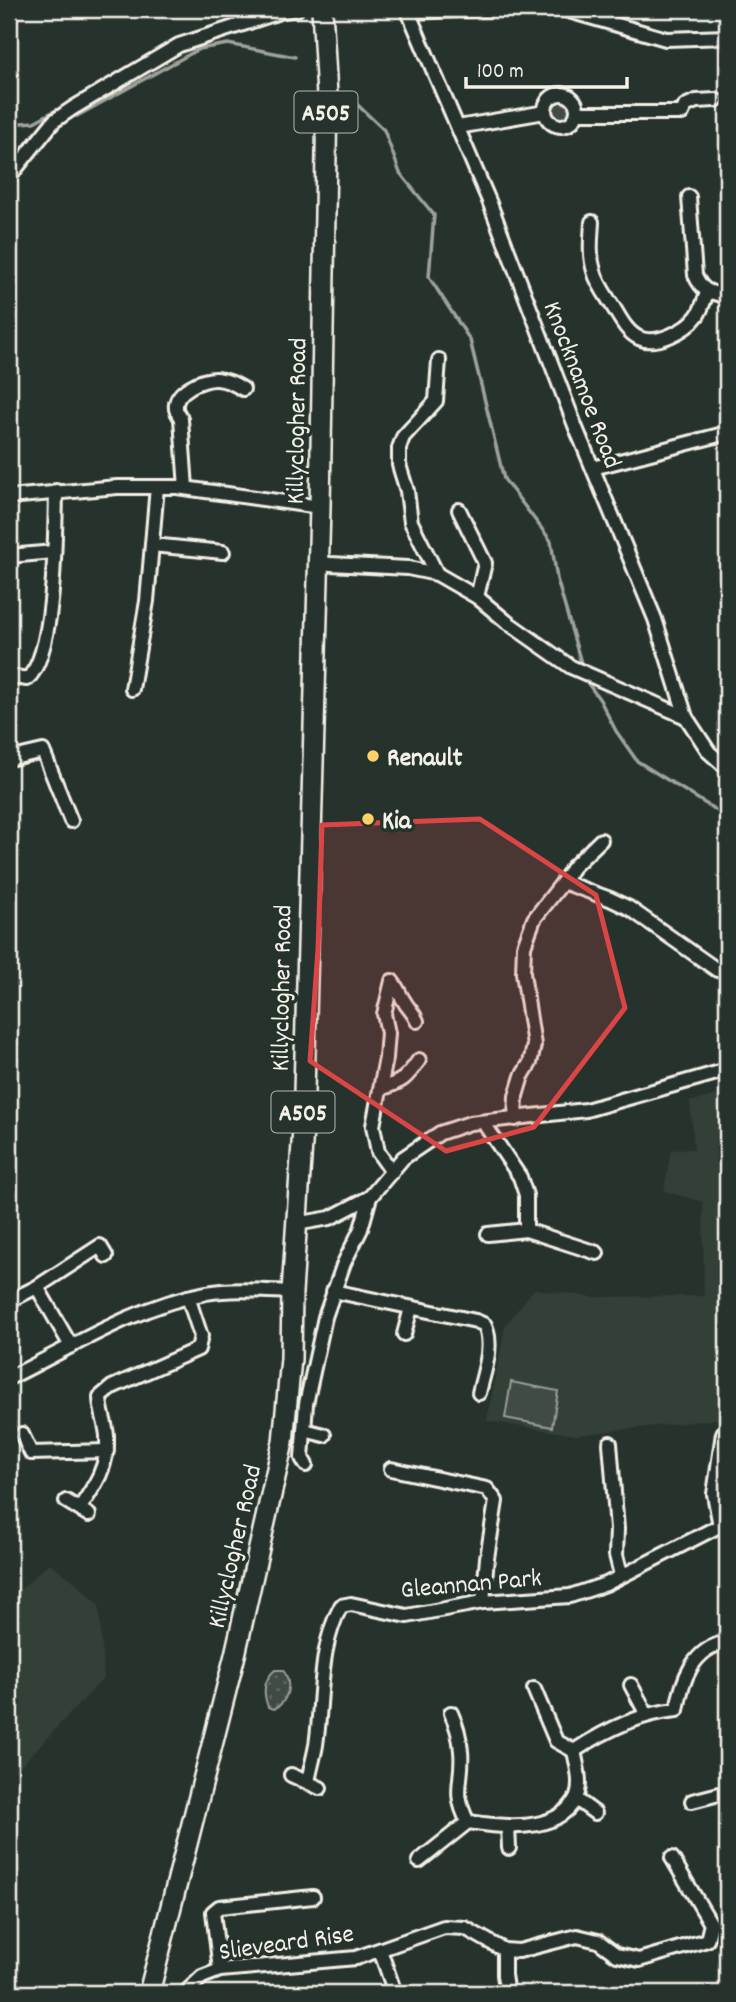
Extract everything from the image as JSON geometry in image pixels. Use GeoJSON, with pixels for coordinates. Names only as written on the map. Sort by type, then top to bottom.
{"type":"FeatureCollection","features":[{"type":"Feature","properties":{"kind":"highway","name":"Killyclogher Road"},"geometry":{"type":"LineString","coordinates":[[149,1993],[235,1656],[283,1443],[291,1359],[292,1292],[303,1129],[320,507],[327,95],[322,9]]}},
{"type":"Feature","properties":{"kind":"street"},"geometry":{"type":"LineString","coordinates":[[9,177],[54,121],[179,45],[283,11],[298,9]]}},
{"type":"Feature","properties":{"kind":"street"},"geometry":{"type":"LineString","coordinates":[[408,10],[489,9]]}},
{"type":"Feature","properties":{"kind":"street"},"geometry":{"type":"LineString","coordinates":[[562,9],[666,39],[727,37]]}},
{"type":"Feature","properties":{"kind":"street","name":"Knocknamoe Road"},"geometry":{"type":"LineString","coordinates":[[408,10],[489,201],[655,619],[685,717],[709,752],[727,768]]}},
{"type":"Feature","properties":{"kind":"street"},"geometry":{"type":"LineString","coordinates":[[566,94],[573,98],[578,113],[570,124],[564,126],[552,123],[545,112],[546,104],[551,97],[566,94]]}},
{"type":"Feature","properties":{"kind":"street"},"geometry":{"type":"LineString","coordinates":[[578,113],[682,113],[685,106],[696,101],[716,100]]}},
{"type":"Feature","properties":{"kind":"street"},"geometry":{"type":"LineString","coordinates":[[458,127],[545,112]]}},
{"type":"Feature","properties":{"kind":"street"},"geometry":{"type":"LineString","coordinates":[[689,197],[695,275],[700,286],[708,292],[727,296]]}},
{"type":"Feature","properties":{"kind":"street"},"geometry":{"type":"LineString","coordinates":[[592,222],[591,257],[594,273],[622,321],[629,331],[639,338],[650,341],[683,330],[697,316],[708,292]]}},
{"type":"Feature","properties":{"kind":"street"},"geometry":{"type":"LineString","coordinates":[[438,574],[411,522],[407,491],[399,465],[399,448],[403,437],[436,401],[439,360]]}},
{"type":"Feature","properties":{"kind":"street"},"geometry":{"type":"LineString","coordinates":[[186,488],[182,423],[176,409],[178,397],[189,387],[214,379],[233,382],[243,389]]}},
{"type":"Feature","properties":{"kind":"street"},"geometry":{"type":"LineString","coordinates":[[593,468],[727,433]]}},
{"type":"Feature","properties":{"kind":"street"},"geometry":{"type":"LineString","coordinates":[[9,497],[56,491],[158,487],[186,488],[320,507]]}},
{"type":"Feature","properties":{"kind":"street"},"geometry":{"type":"LineString","coordinates":[[132,689],[147,601],[158,487]]}},
{"type":"Feature","properties":{"kind":"street"},"geometry":{"type":"LineString","coordinates":[[9,676],[27,679],[40,663],[50,609],[56,491]]}},
{"type":"Feature","properties":{"kind":"street"},"geometry":{"type":"LineString","coordinates":[[459,510],[485,563],[477,597]]}},
{"type":"Feature","properties":{"kind":"street"},"geometry":{"type":"LineString","coordinates":[[152,545],[223,552]]}},
{"type":"Feature","properties":{"kind":"street"},"geometry":{"type":"LineString","coordinates":[[9,556],[54,552]]}},
{"type":"Feature","properties":{"kind":"street"},"geometry":{"type":"LineString","coordinates":[[317,561],[408,568],[438,574],[477,597],[507,622],[576,669],[685,717]]}},
{"type":"Feature","properties":{"kind":"street"},"geometry":{"type":"LineString","coordinates":[[9,759],[43,751],[71,821]]}},
{"type":"Feature","properties":{"kind":"street"},"geometry":{"type":"LineString","coordinates":[[515,1119],[516,1096],[522,1076],[530,1063],[534,1045],[523,973],[524,946],[534,919],[573,867],[601,840]]}},
{"type":"Feature","properties":{"kind":"street"},"geometry":{"type":"LineString","coordinates":[[563,882],[629,908],[717,970]]}},
{"type":"Feature","properties":{"kind":"street"},"geometry":{"type":"LineString","coordinates":[[392,1171],[378,1152],[373,1126],[388,1033],[384,1014],[392,981],[417,1021]]}},
{"type":"Feature","properties":{"kind":"street"},"geometry":{"type":"LineString","coordinates":[[380,1089],[400,1083],[419,1059]]}},
{"type":"Feature","properties":{"kind":"street"},"geometry":{"type":"LineString","coordinates":[[296,1224],[330,1218],[370,1197],[414,1149],[440,1133],[470,1124],[586,1110],[727,1070]]}},
{"type":"Feature","properties":{"kind":"street"},"geometry":{"type":"LineString","coordinates":[[483,1122],[520,1177],[526,1195],[526,1230]]}},
{"type":"Feature","properties":{"kind":"street"},"geometry":{"type":"LineString","coordinates":[[306,1465],[302,1458],[306,1404],[317,1355],[333,1291],[361,1229],[370,1197]]}},
{"type":"Feature","properties":{"kind":"street"},"geometry":{"type":"LineString","coordinates":[[488,1234],[526,1230],[597,1253]]}},
{"type":"Feature","properties":{"kind":"street"},"geometry":{"type":"LineString","coordinates":[[9,1301],[37,1287],[100,1246],[106,1256]]}},
{"type":"Feature","properties":{"kind":"street"},"geometry":{"type":"LineString","coordinates":[[37,1287],[71,1346]]}},
{"type":"Feature","properties":{"kind":"street"},"geometry":{"type":"LineString","coordinates":[[333,1291],[485,1325],[489,1339],[479,1393]]}},
{"type":"Feature","properties":{"kind":"street"},"geometry":{"type":"LineString","coordinates":[[9,1378],[126,1319],[188,1297],[209,1292],[292,1292]]}},
{"type":"Feature","properties":{"kind":"street"},"geometry":{"type":"LineString","coordinates":[[66,1501],[84,1512],[105,1462],[107,1434],[100,1410],[100,1397],[111,1387],[198,1349],[201,1336],[188,1297]]}},
{"type":"Feature","properties":{"kind":"street"},"geometry":{"type":"LineString","coordinates":[[404,1334],[411,1308]]}},
{"type":"Feature","properties":{"kind":"street"},"geometry":{"type":"LineString","coordinates":[[304,1430],[324,1435]]}},
{"type":"Feature","properties":{"kind":"street"},"geometry":{"type":"LineString","coordinates":[[723,1433],[714,1494],[724,1524]]}},
{"type":"Feature","properties":{"kind":"street"},"geometry":{"type":"LineString","coordinates":[[22,1434],[31,1453],[107,1451]]}},
{"type":"Feature","properties":{"kind":"street"},"geometry":{"type":"LineString","coordinates":[[610,1443],[617,1529],[616,1555],[621,1575]]}},
{"type":"Feature","properties":{"kind":"street"},"geometry":{"type":"LineString","coordinates":[[391,1469],[487,1489],[496,1500],[483,1602]]}},
{"type":"Feature","properties":{"kind":"street","name":"Gleannan Park"},"geometry":{"type":"LineString","coordinates":[[291,1775],[314,1785],[324,1662],[331,1631],[341,1605],[351,1604],[407,1616],[483,1602],[570,1596],[606,1584],[724,1524]]}},
{"type":"Feature","properties":{"kind":"street"},"geometry":{"type":"LineString","coordinates":[[574,1751],[593,1739],[647,1715],[677,1710],[684,1682],[694,1661],[704,1652],[727,1642]]}},
{"type":"Feature","properties":{"kind":"street"},"geometry":{"type":"LineString","coordinates":[[631,1685],[647,1715]]}},
{"type":"Feature","properties":{"kind":"street"},"geometry":{"type":"LineString","coordinates":[[534,1689],[556,1741],[574,1751]]}},
{"type":"Feature","properties":{"kind":"street"},"geometry":{"type":"LineString","coordinates":[[451,1713],[458,1729],[462,1754],[458,1797],[468,1822]]}},
{"type":"Feature","properties":{"kind":"street"},"geometry":{"type":"LineString","coordinates":[[419,1861],[468,1822],[535,1826],[561,1813],[576,1799],[579,1777],[574,1751]]}},
{"type":"Feature","properties":{"kind":"street"},"geometry":{"type":"LineString","coordinates":[[692,1801],[727,1792]]}},
{"type":"Feature","properties":{"kind":"street"},"geometry":{"type":"LineString","coordinates":[[576,1799],[595,1813]]}},
{"type":"Feature","properties":{"kind":"street"},"geometry":{"type":"LineString","coordinates":[[508,1826],[509,1848]]}},
{"type":"Feature","properties":{"kind":"street"},"geometry":{"type":"LineString","coordinates":[[507,1993],[504,1950],[519,1951],[577,1936],[598,1941],[617,1955],[639,1960],[706,1940],[711,1924],[672,1858]]}},
{"type":"Feature","properties":{"kind":"street"},"geometry":{"type":"LineString","coordinates":[[220,1970],[214,1912],[219,1907],[313,1897]]}},
{"type":"Feature","properties":{"kind":"street","name":"Slieveard Rise"},"geometry":{"type":"LineString","coordinates":[[185,1993],[202,1977],[220,1970],[356,1958],[444,1927],[465,1928],[504,1950]]}},
{"type":"Feature","properties":{"kind":"street"},"geometry":{"type":"LineString","coordinates":[[380,1950],[395,1993]]}},
{"type":"Feature","properties":{"kind":"highlighted area"},"geometry":{"type":"Polygon","coordinates":[[[480,819],[596,895],[625,1008],[534,1127],[446,1151],[310,1061],[318,949],[322,825],[480,819]]]}},
{"type":"Feature","properties":{"kind":"shaded area"},"geometry":{"type":"Polygon","coordinates":[[[721,1094],[727,1112],[727,1418],[575,1435],[487,1421],[505,1326],[534,1289],[592,1297],[704,1296],[703,1202],[664,1191],[671,1150],[694,1149],[690,1102],[721,1094]]]}},
{"type":"Feature","properties":{"kind":"shaded area"},"geometry":{"type":"Polygon","coordinates":[[[49,1563],[74,1581],[99,1605],[104,1678],[9,1778],[9,1600],[49,1563]]]}},
{"type":"Feature","properties":{"kind":"green space"},"geometry":{"type":"Polygon","coordinates":[[[561,99],[569,102],[572,110],[569,118],[561,121],[553,118],[550,110],[553,102],[561,99]]]}},
{"type":"Feature","properties":{"kind":"green space"},"geometry":{"type":"Polygon","coordinates":[[[511,1382],[558,1391],[552,1427],[505,1418],[511,1382]]]}},
{"type":"Feature","properties":{"kind":"green space"},"geometry":{"type":"Polygon","coordinates":[[[242,1662],[193,1865],[157,1993],[242,1662]]]}},
{"type":"Feature","properties":{"kind":"green space"},"geometry":{"type":"Polygon","coordinates":[[[275,1670],[283,1670],[286,1675],[288,1692],[283,1702],[274,1709],[268,1707],[265,1692],[268,1678],[275,1670]]]}},
{"type":"Feature","properties":{"kind":"waterway"},"geometry":{"type":"LineString","coordinates":[[71,114],[77,116],[199,49],[228,44],[295,57]]}},
{"type":"Feature","properties":{"kind":"waterway"},"geometry":{"type":"LineString","coordinates":[[345,93],[384,130],[400,173],[434,215],[429,277],[470,340],[504,479],[551,541],[557,579],[583,670]]}},
{"type":"Feature","properties":{"kind":"waterway"},"geometry":{"type":"LineString","coordinates":[[9,124],[34,122],[56,110],[60,111]]}},
{"type":"Feature","properties":{"kind":"waterway"},"geometry":{"type":"LineString","coordinates":[[584,678],[637,761],[727,817]]}},
{"type":"Feature","properties":{"kind":"place","name":"Renault"},"geometry":{"type":"Point","coordinates":[373,756]}},
{"type":"Feature","properties":{"kind":"place","name":"Kia"},"geometry":{"type":"Point","coordinates":[368,819]}}]}
